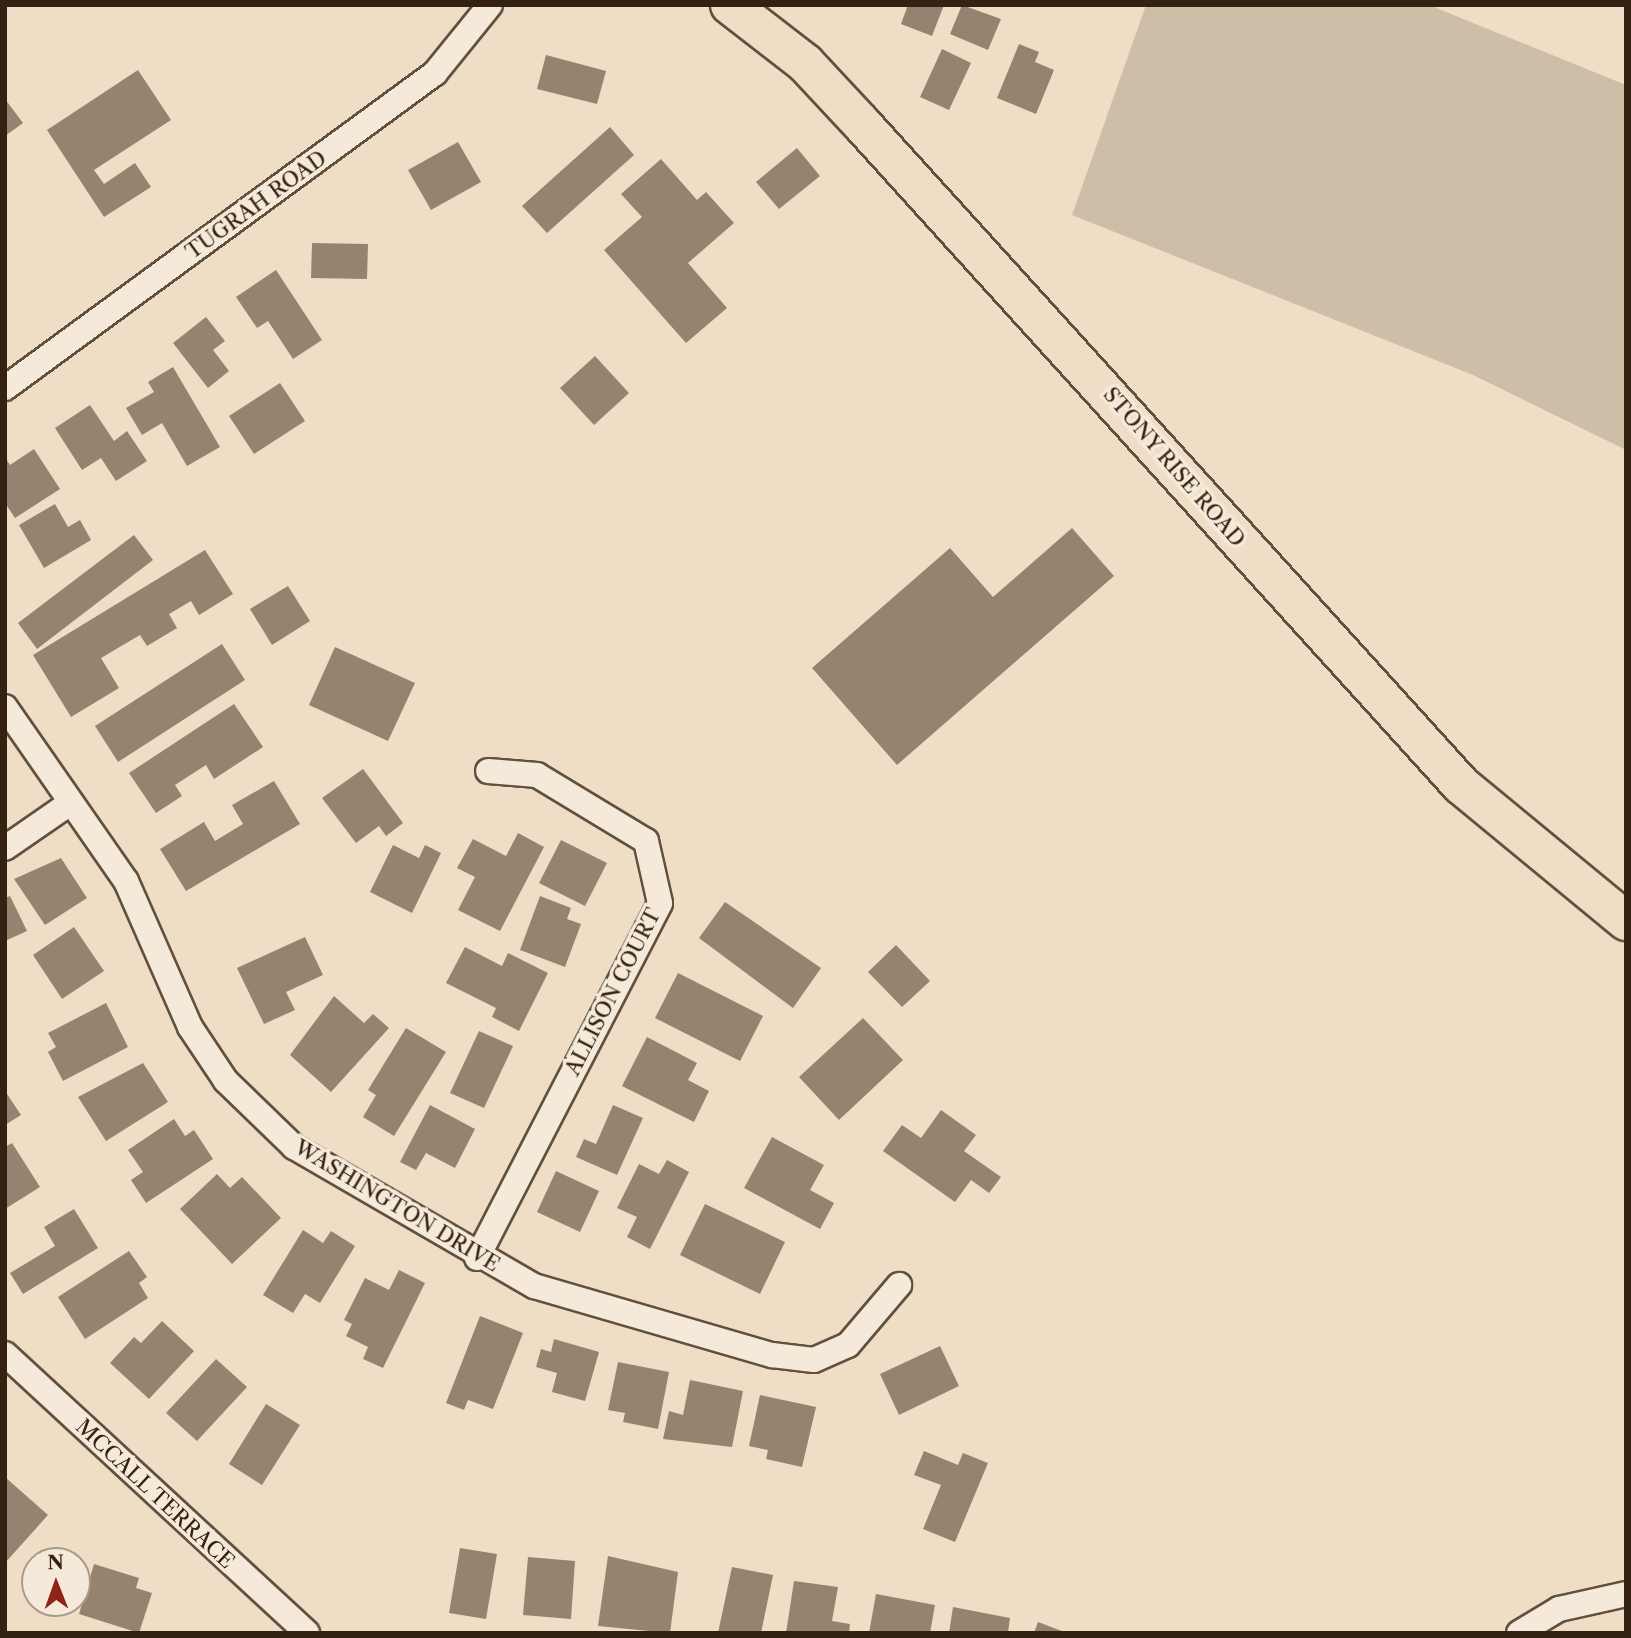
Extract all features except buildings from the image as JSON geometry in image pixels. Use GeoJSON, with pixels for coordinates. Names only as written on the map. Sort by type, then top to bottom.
{"type":"FeatureCollection","features":[{"type":"Feature","properties":{"kind":"main road","name":"STONY RISE ROAD"},"geometry":{"type":"LineString","coordinates":[[730,5],[805,63],[1461,785],[1626,921]]}},
{"type":"Feature","properties":{"kind":"street","name":"TUGRAH ROAD"},"geometry":{"type":"LineString","coordinates":[[5,388],[435,73],[490,5]]}},
{"type":"Feature","properties":{"kind":"street","name":"WASHINGTON DRIVE"},"geometry":{"type":"LineString","coordinates":[[5,707],[126,881],[190,1027],[226,1081],[294,1147],[477,1258],[534,1286],[772,1355],[814,1360],[848,1345],[900,1285]]}},
{"type":"Feature","properties":{"kind":"street","name":"ALLISON COURT"},"geometry":{"type":"LineString","coordinates":[[477,1258],[660,903],[646,841],[537,775],[488,771]]}},
{"type":"Feature","properties":{"kind":"street"},"geometry":{"type":"LineString","coordinates":[[5,848],[70,803]]}},
{"type":"Feature","properties":{"kind":"street","name":"MCCALL TERRACE"},"geometry":{"type":"LineString","coordinates":[[5,1354],[307,1633]]}},
{"type":"Feature","properties":{"kind":"street"},"geometry":{"type":"LineString","coordinates":[[1519,1633],[1559,1609],[1626,1594]]}},
{"type":"Feature","properties":{"kind":"shaded area"},"geometry":{"type":"Polygon","coordinates":[[[1146,5],[1429,5],[1626,85],[1626,450],[1473,375],[1072,215],[1146,5]]]}}]}
